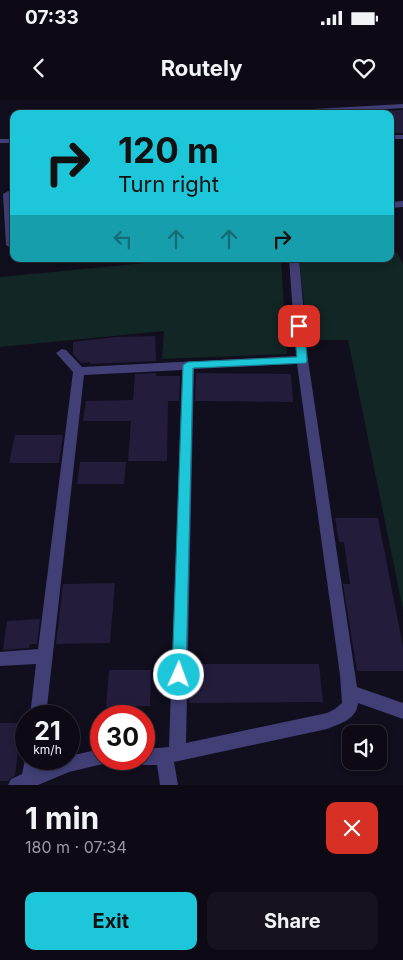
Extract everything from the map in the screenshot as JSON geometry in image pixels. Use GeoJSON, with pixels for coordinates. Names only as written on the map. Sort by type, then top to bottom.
{"type":"FeatureCollection","features":[{"type":"Feature","properties":{"kind":"street"},"geometry":{"type":"LineString","coordinates":[[332,110],[403,106]]}},
{"type":"Feature","properties":{"kind":"street"},"geometry":{"type":"LineString","coordinates":[[7,194],[10,220]]}},
{"type":"Feature","properties":{"kind":"street"},"geometry":{"type":"LineString","coordinates":[[155,756],[327,721],[341,715],[350,706],[350,692],[302,360],[294,262]]}},
{"type":"Feature","properties":{"kind":"street"},"geometry":{"type":"LineString","coordinates":[[62,353],[80,371],[302,360]]}},
{"type":"Feature","properties":{"kind":"street"},"geometry":{"type":"LineString","coordinates":[[169,785],[188,365]]}},
{"type":"Feature","properties":{"kind":"street"},"geometry":{"type":"LineString","coordinates":[[39,705],[80,371]]}},
{"type":"Feature","properties":{"kind":"street"},"geometry":{"type":"LineString","coordinates":[[0,658],[46,656]]}},
{"type":"Feature","properties":{"kind":"street"},"geometry":{"type":"LineString","coordinates":[[350,692],[403,711]]}},
{"type":"Feature","properties":{"kind":"street"},"geometry":{"type":"LineString","coordinates":[[24,783],[69,764],[90,760]]}},
{"type":"Feature","properties":{"kind":"street"},"geometry":{"type":"LineString","coordinates":[[24,783],[29,770]]}},
{"type":"Feature","properties":{"kind":"green space"},"geometry":{"type":"Polygon","coordinates":[[[394,252],[397,252],[403,264],[403,610],[348,340],[308,340],[299,262],[394,262],[394,252]]]}},
{"type":"Feature","properties":{"kind":"green space"},"geometry":{"type":"Polygon","coordinates":[[[157,262],[281,262],[287,354],[162,359],[164,331],[0,347],[0,277],[157,262]]]}},
{"type":"Feature","properties":{"kind":"building"},"geometry":{"type":"Polygon","coordinates":[[[394,110],[403,110],[403,133],[394,133],[394,110]]]}},
{"type":"Feature","properties":{"kind":"building"},"geometry":{"type":"Polygon","coordinates":[[[155,336],[156,361],[90,364],[90,362],[81,363],[73,354],[73,342],[115,337],[155,336]]]}},
{"type":"Feature","properties":{"kind":"building"},"geometry":{"type":"Polygon","coordinates":[[[156,373],[156,376],[180,376],[179,401],[168,401],[167,461],[128,461],[131,421],[83,421],[86,401],[133,400],[135,374],[156,373]]]}},
{"type":"Feature","properties":{"kind":"building"},"geometry":{"type":"Polygon","coordinates":[[[196,373],[291,374],[293,402],[195,401],[196,373]]]}},
{"type":"Feature","properties":{"kind":"building"},"geometry":{"type":"Polygon","coordinates":[[[15,435],[63,435],[59,463],[9,463],[15,435]]]}},
{"type":"Feature","properties":{"kind":"building"},"geometry":{"type":"Polygon","coordinates":[[[80,462],[126,462],[124,484],[77,484],[80,462]]]}},
{"type":"Feature","properties":{"kind":"building"},"geometry":{"type":"Polygon","coordinates":[[[335,518],[378,518],[403,647],[403,671],[357,671],[343,584],[350,584],[344,542],[339,542],[335,518]]]}},
{"type":"Feature","properties":{"kind":"building"},"geometry":{"type":"Polygon","coordinates":[[[115,583],[110,643],[56,644],[63,584],[115,583]]]}},
{"type":"Feature","properties":{"kind":"building"},"geometry":{"type":"Polygon","coordinates":[[[40,619],[37,644],[30,644],[29,648],[3,650],[7,621],[40,619]]]}},
{"type":"Feature","properties":{"kind":"building"},"geometry":{"type":"Polygon","coordinates":[[[190,664],[319,664],[323,702],[189,703],[190,664]]]}},
{"type":"Feature","properties":{"kind":"building"},"geometry":{"type":"Polygon","coordinates":[[[109,670],[151,670],[150,705],[106,705],[109,670]]]}},
{"type":"Feature","properties":{"kind":"building"},"geometry":{"type":"Polygon","coordinates":[[[0,723],[15,723],[15,775],[8,781],[0,781],[0,723]]]}},
{"type":"Feature","properties":{"kind":"route"},"geometry":{"type":"LineString","coordinates":[[179,675],[188,365],[302,360],[299,326]]}}]}
